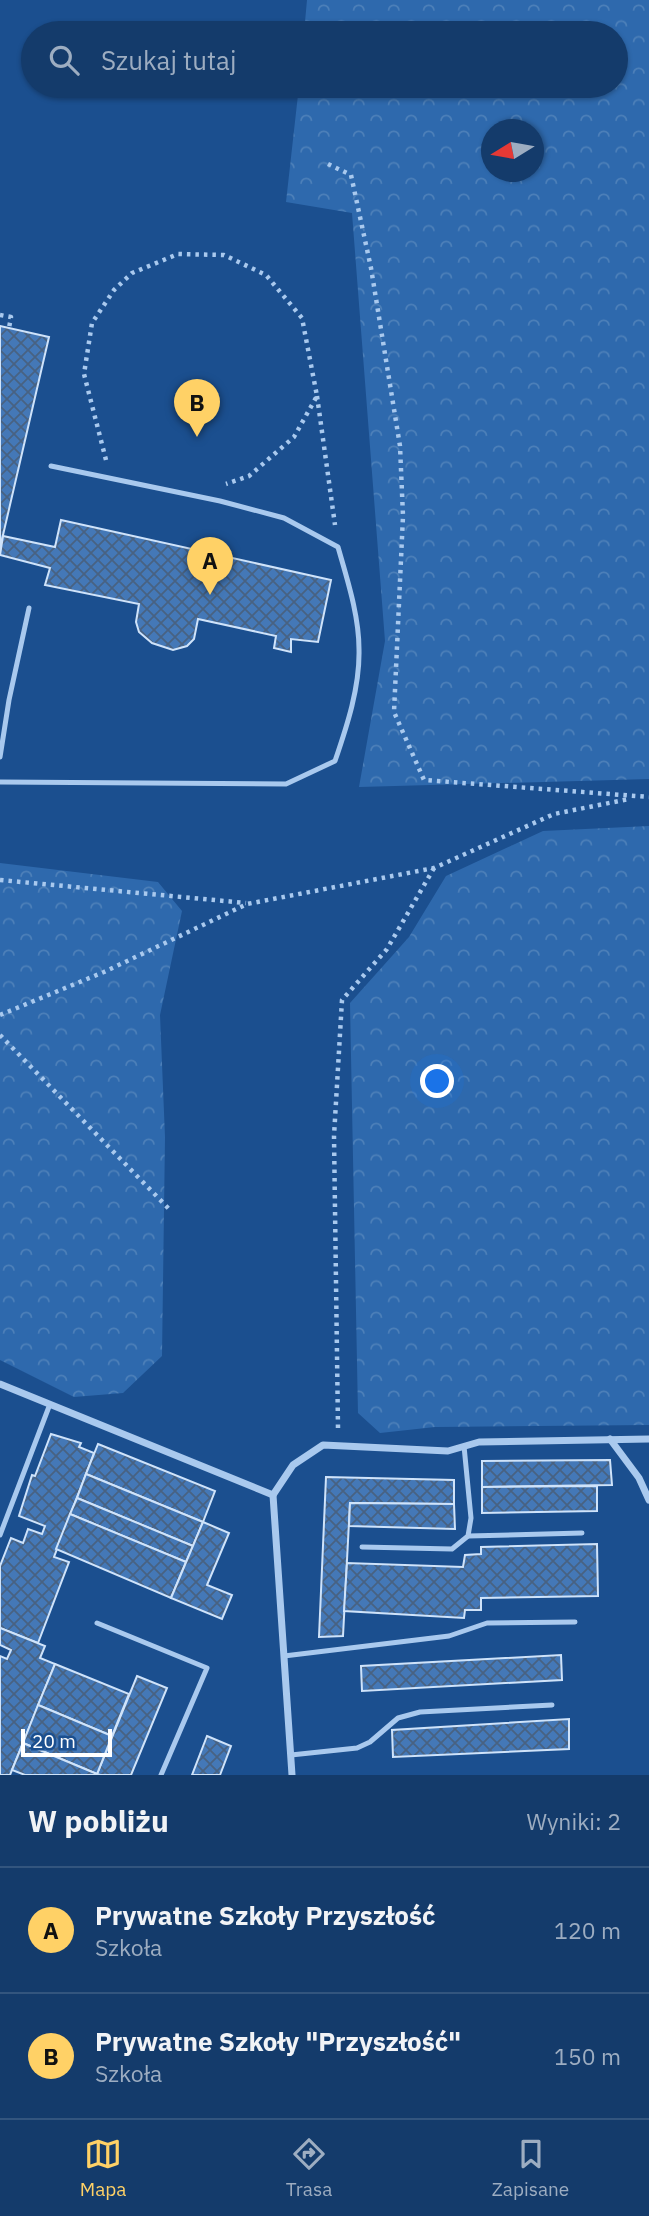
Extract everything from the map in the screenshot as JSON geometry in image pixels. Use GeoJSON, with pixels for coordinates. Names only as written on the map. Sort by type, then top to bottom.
{"type":"FeatureCollection","features":[{"type":"Feature","properties":{"kind":"street"},"geometry":{"type":"LineString","coordinates":[[1,1387],[50,1404],[273,1495]]}},
{"type":"Feature","properties":{"kind":"street"},"geometry":{"type":"LineString","coordinates":[[610,1439],[639,1478],[649,1500]]}},
{"type":"Feature","properties":{"kind":"street"},"geometry":{"type":"LineString","coordinates":[[292,1775],[273,1495],[287,1472],[306,1453],[323,1445],[448,1451],[479,1442],[649,1439]]}},
{"type":"Feature","properties":{"kind":"lane"},"geometry":{"type":"LineString","coordinates":[[0,782],[286,784],[335,761],[350,716],[359,649],[349,586],[338,547],[284,518],[110,477],[51,466]]}},
{"type":"Feature","properties":{"kind":"lane"},"geometry":{"type":"LineString","coordinates":[[0,757],[29,608]]}},
{"type":"Feature","properties":{"kind":"lane"},"geometry":{"type":"LineString","coordinates":[[0,1535],[50,1404]]}},
{"type":"Feature","properties":{"kind":"lane"},"geometry":{"type":"LineString","coordinates":[[464,1446],[471,1518],[468,1536]]}},
{"type":"Feature","properties":{"kind":"lane"},"geometry":{"type":"LineString","coordinates":[[362,1547],[452,1549],[468,1536],[582,1533]]}},
{"type":"Feature","properties":{"kind":"lane"},"geometry":{"type":"LineString","coordinates":[[284,1656],[449,1636],[487,1623],[575,1622]]}},
{"type":"Feature","properties":{"kind":"lane"},"geometry":{"type":"LineString","coordinates":[[97,1623],[207,1668],[161,1775]]}},
{"type":"Feature","properties":{"kind":"lane"},"geometry":{"type":"LineString","coordinates":[[291,1755],[356,1748],[398,1718],[420,1712],[552,1705]]}},
{"type":"Feature","properties":{"kind":"path"},"geometry":{"type":"LineString","coordinates":[[328,164],[351,175],[371,268],[400,446],[403,516],[394,712],[424,780],[637,798]]}},
{"type":"Feature","properties":{"kind":"path"},"geometry":{"type":"LineString","coordinates":[[110,477],[84,374],[92,323],[114,290],[132,273],[177,254],[223,255],[266,275],[302,318],[317,396],[338,547]]}},
{"type":"Feature","properties":{"kind":"path"},"geometry":{"type":"LineString","coordinates":[[0,315],[11,317],[9,328]]}},
{"type":"Feature","properties":{"kind":"path"},"geometry":{"type":"LineString","coordinates":[[192,496],[249,476],[294,437],[317,396]]}},
{"type":"Feature","properties":{"kind":"path"},"geometry":{"type":"LineString","coordinates":[[0,1014],[104,972],[247,904],[434,868],[554,814],[649,797]]}},
{"type":"Feature","properties":{"kind":"path"},"geometry":{"type":"LineString","coordinates":[[338,1446],[334,1136],[342,1000],[387,949],[434,868]]}},
{"type":"Feature","properties":{"kind":"path"},"geometry":{"type":"LineString","coordinates":[[0,880],[247,904]]}},
{"type":"Feature","properties":{"kind":"path"},"geometry":{"type":"LineString","coordinates":[[0,1035],[170,1210]]}},
{"type":"Feature","properties":{"kind":"green space"},"geometry":{"type":"Polygon","coordinates":[[[307,0],[649,0],[649,779],[359,787],[385,641],[352,213],[286,202],[298,98],[628,98],[628,21],[305,21],[307,0]]]}},
{"type":"Feature","properties":{"kind":"green space"},"geometry":{"type":"Polygon","coordinates":[[[649,826],[649,1425],[435,1427],[380,1433],[358,1413],[350,1003],[409,937],[446,876],[543,831],[649,826]]]}},
{"type":"Feature","properties":{"kind":"green space"},"geometry":{"type":"Polygon","coordinates":[[[0,863],[158,882],[182,911],[160,1015],[165,1137],[162,1356],[123,1393],[74,1397],[0,1360],[0,863]]]}},
{"type":"Feature","properties":{"kind":"building"},"geometry":{"type":"Polygon","coordinates":[[[0,326],[49,337],[0,548],[0,326]]]}},
{"type":"Feature","properties":{"kind":"building"},"geometry":{"type":"Polygon","coordinates":[[[61,520],[331,580],[318,642],[291,639],[291,652],[274,648],[276,636],[198,619],[194,639],[187,646],[173,650],[152,643],[139,632],[136,622],[139,604],[45,585],[50,568],[0,555],[3,536],[55,547],[61,520]]]}},
{"type":"Feature","properties":{"kind":"building"},"geometry":{"type":"Polygon","coordinates":[[[51,1434],[81,1443],[79,1447],[94,1453],[54,1557],[69,1562],[38,1643],[0,1628],[0,1566],[11,1538],[23,1543],[28,1529],[42,1534],[45,1526],[19,1516],[32,1475],[35,1476],[51,1434]]]}},
{"type":"Feature","properties":{"kind":"building"},"geometry":{"type":"Polygon","coordinates":[[[98,1444],[215,1491],[203,1522],[86,1474],[98,1444]]]}},
{"type":"Feature","properties":{"kind":"building"},"geometry":{"type":"Polygon","coordinates":[[[610,1460],[612,1485],[482,1487],[482,1461],[610,1460]]]}},
{"type":"Feature","properties":{"kind":"building"},"geometry":{"type":"Polygon","coordinates":[[[86,1474],[203,1522],[193,1546],[77,1498],[86,1474]]]}},
{"type":"Feature","properties":{"kind":"building"},"geometry":{"type":"Polygon","coordinates":[[[326,1477],[454,1480],[454,1504],[350,1503],[343,1636],[319,1637],[326,1477]]]}},
{"type":"Feature","properties":{"kind":"building"},"geometry":{"type":"Polygon","coordinates":[[[597,1486],[597,1511],[482,1513],[482,1487],[597,1486]]]}},
{"type":"Feature","properties":{"kind":"building"},"geometry":{"type":"Polygon","coordinates":[[[77,1498],[193,1546],[186,1562],[70,1514],[77,1498]]]}},
{"type":"Feature","properties":{"kind":"building"},"geometry":{"type":"Polygon","coordinates":[[[350,1503],[454,1504],[455,1529],[349,1526],[350,1503]]]}},
{"type":"Feature","properties":{"kind":"building"},"geometry":{"type":"Polygon","coordinates":[[[70,1514],[186,1562],[171,1598],[56,1549],[70,1514]]]}},
{"type":"Feature","properties":{"kind":"building"},"geometry":{"type":"Polygon","coordinates":[[[203,1522],[229,1533],[207,1585],[232,1595],[222,1619],[171,1598],[203,1522]]]}},
{"type":"Feature","properties":{"kind":"building"},"geometry":{"type":"Polygon","coordinates":[[[597,1544],[598,1596],[481,1598],[481,1610],[465,1610],[464,1618],[344,1611],[347,1563],[463,1567],[465,1555],[481,1554],[481,1547],[597,1544]]]}},
{"type":"Feature","properties":{"kind":"building"},"geometry":{"type":"Polygon","coordinates":[[[0,1628],[45,1646],[40,1658],[55,1664],[10,1775],[0,1775],[0,1656],[7,1659],[11,1650],[0,1645],[0,1628]]]}},
{"type":"Feature","properties":{"kind":"building"},"geometry":{"type":"Polygon","coordinates":[[[561,1655],[562,1680],[362,1691],[361,1666],[561,1655]]]}},
{"type":"Feature","properties":{"kind":"building"},"geometry":{"type":"Polygon","coordinates":[[[55,1664],[129,1694],[112,1736],[38,1705],[55,1664]]]}},
{"type":"Feature","properties":{"kind":"building"},"geometry":{"type":"Polygon","coordinates":[[[137,1676],[167,1688],[131,1775],[97,1774],[137,1676]]]}},
{"type":"Feature","properties":{"kind":"building"},"geometry":{"type":"Polygon","coordinates":[[[38,1705],[112,1736],[97,1774],[23,1743],[38,1705]]]}},
{"type":"Feature","properties":{"kind":"building"},"geometry":{"type":"Polygon","coordinates":[[[569,1719],[569,1749],[393,1757],[392,1730],[569,1719]]]}},
{"type":"Feature","properties":{"kind":"building"},"geometry":{"type":"Polygon","coordinates":[[[207,1736],[231,1746],[220,1775],[192,1775],[207,1736]]]}},
{"type":"Feature","properties":{"kind":"building"},"geometry":{"type":"Polygon","coordinates":[[[23,1743],[97,1775],[25,1775],[12,1770],[23,1743]]]}},
{"type":"Feature","properties":{"kind":"place","name":"Prywatne Szkoły \"Przyszłość\""},"geometry":{"type":"Point","coordinates":[197,437]}},
{"type":"Feature","properties":{"kind":"place","name":"Prywatne Szkoły Przyszłość"},"geometry":{"type":"Point","coordinates":[210,595]}}]}
